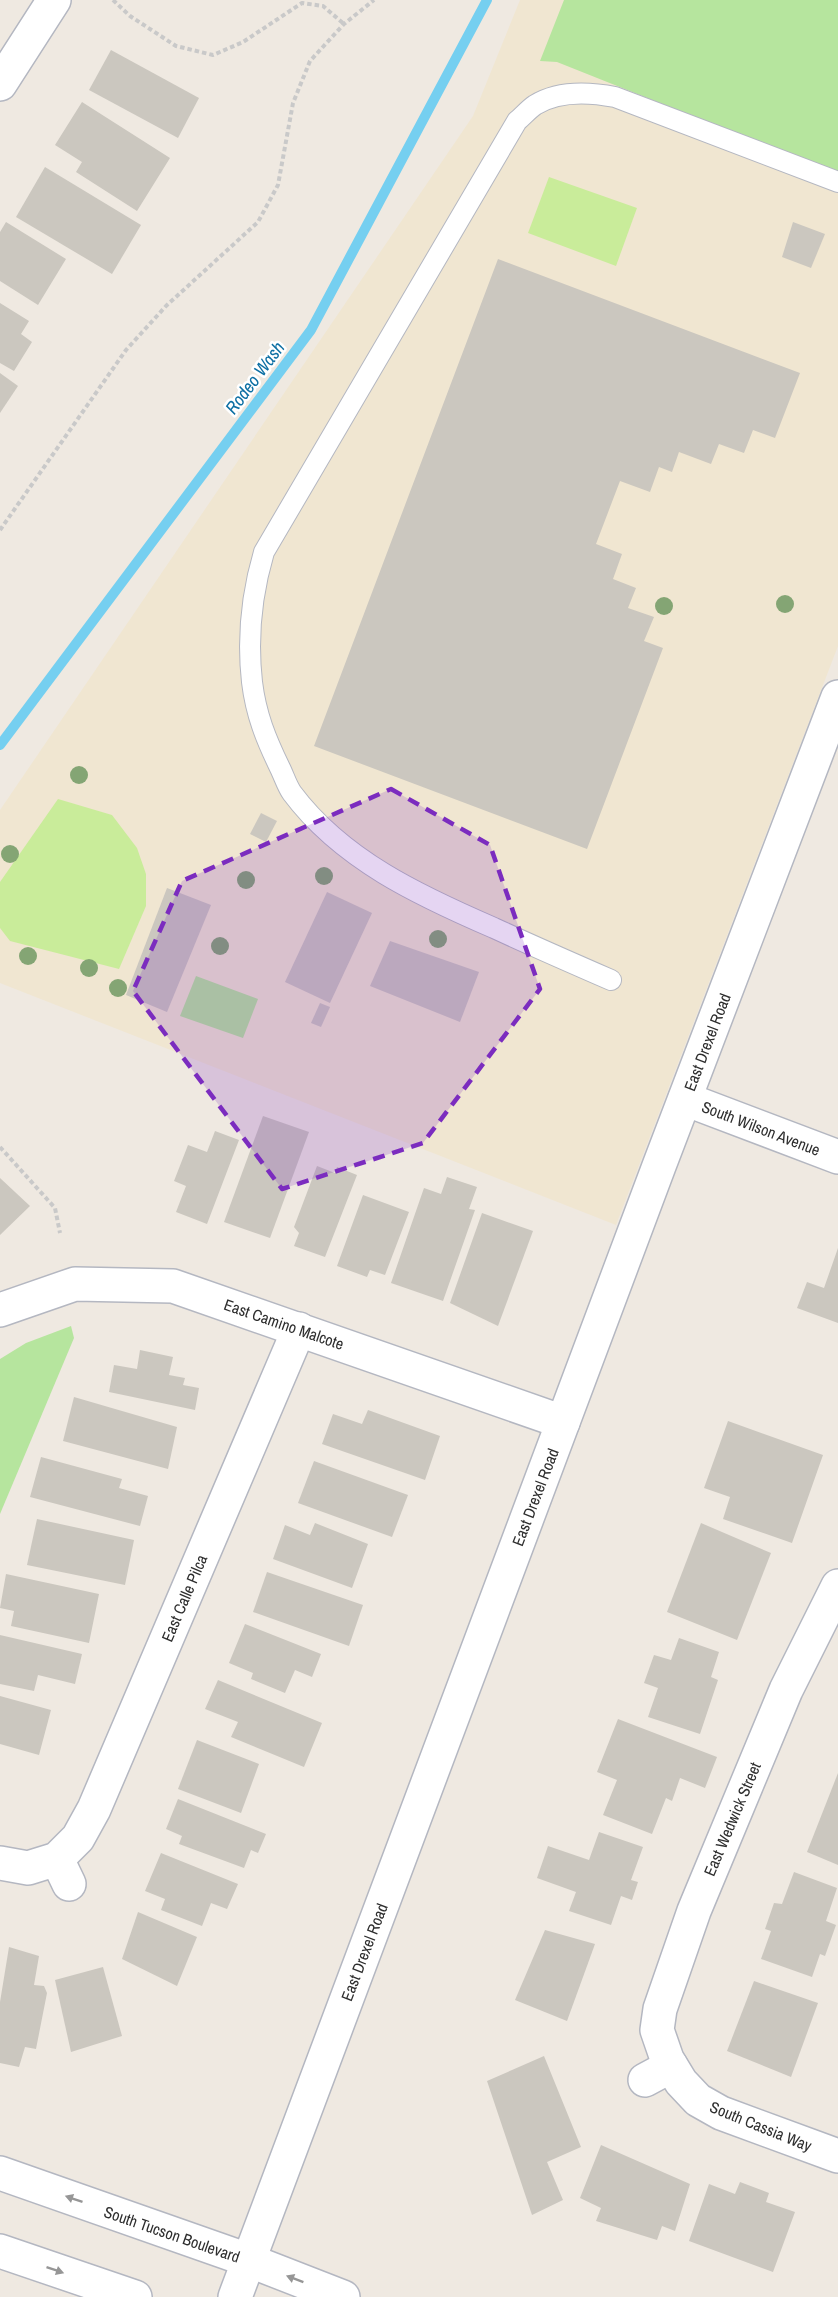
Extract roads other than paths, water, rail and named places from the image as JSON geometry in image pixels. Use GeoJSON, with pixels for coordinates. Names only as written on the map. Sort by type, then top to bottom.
{"type":"FeatureCollection","features":[{"type":"Feature","properties":{"kind":"street"},"geometry":{"type":"LineString","coordinates":[[0,84],[54,0]]}},
{"type":"Feature","properties":{"kind":"street","name":"East Drexel Road"},"geometry":{"type":"LineString","coordinates":[[235,2297],[838,697]]}},
{"type":"Feature","properties":{"kind":"street","name":"South Wilson Avenue"},"geometry":{"type":"LineString","coordinates":[[685,1100],[838,1157]]}},
{"type":"Feature","properties":{"kind":"street","name":"East Camino Malcote"},"geometry":{"type":"LineString","coordinates":[[0,1310],[75,1284],[173,1286],[563,1422]]}},
{"type":"Feature","properties":{"kind":"street","name":"East Calle Pilca"},"geometry":{"type":"LineString","coordinates":[[0,1863],[63,1871],[94,1809],[299,1329]]}},
{"type":"Feature","properties":{"kind":"street","name":"East Wedwick Street"},"geometry":{"type":"LineString","coordinates":[[661,2068],[657,2030],[660,2009],[694,1911],[786,1690],[838,1586]]}},
{"type":"Feature","properties":{"kind":"street","name":"South Cassia Way"},"geometry":{"type":"LineString","coordinates":[[661,2068],[681,2082],[698,2100],[721,2113],[838,2156]]}},
{"type":"Feature","properties":{"kind":"street","name":"South Tucson Boulevard"},"geometry":{"type":"LineString","coordinates":[[0,2173],[248,2260],[343,2297]]}},
{"type":"Feature","properties":{"kind":"street"},"geometry":{"type":"LineString","coordinates":[[0,2250],[135,2297]]}},
{"type":"Feature","properties":{"kind":"lane"},"geometry":{"type":"LineString","coordinates":[[611,980],[407,888],[357,855],[327,831],[291,792],[268,745],[255,708],[249,640],[251,609],[264,552],[517,121],[535,105],[571,93],[593,93],[615,97],[838,182]]}},
{"type":"Feature","properties":{"kind":"waterway","name":"Rodeo Wash"},"geometry":{"type":"LineString","coordinates":[[0,745],[311,330],[487,0]]}}]}
